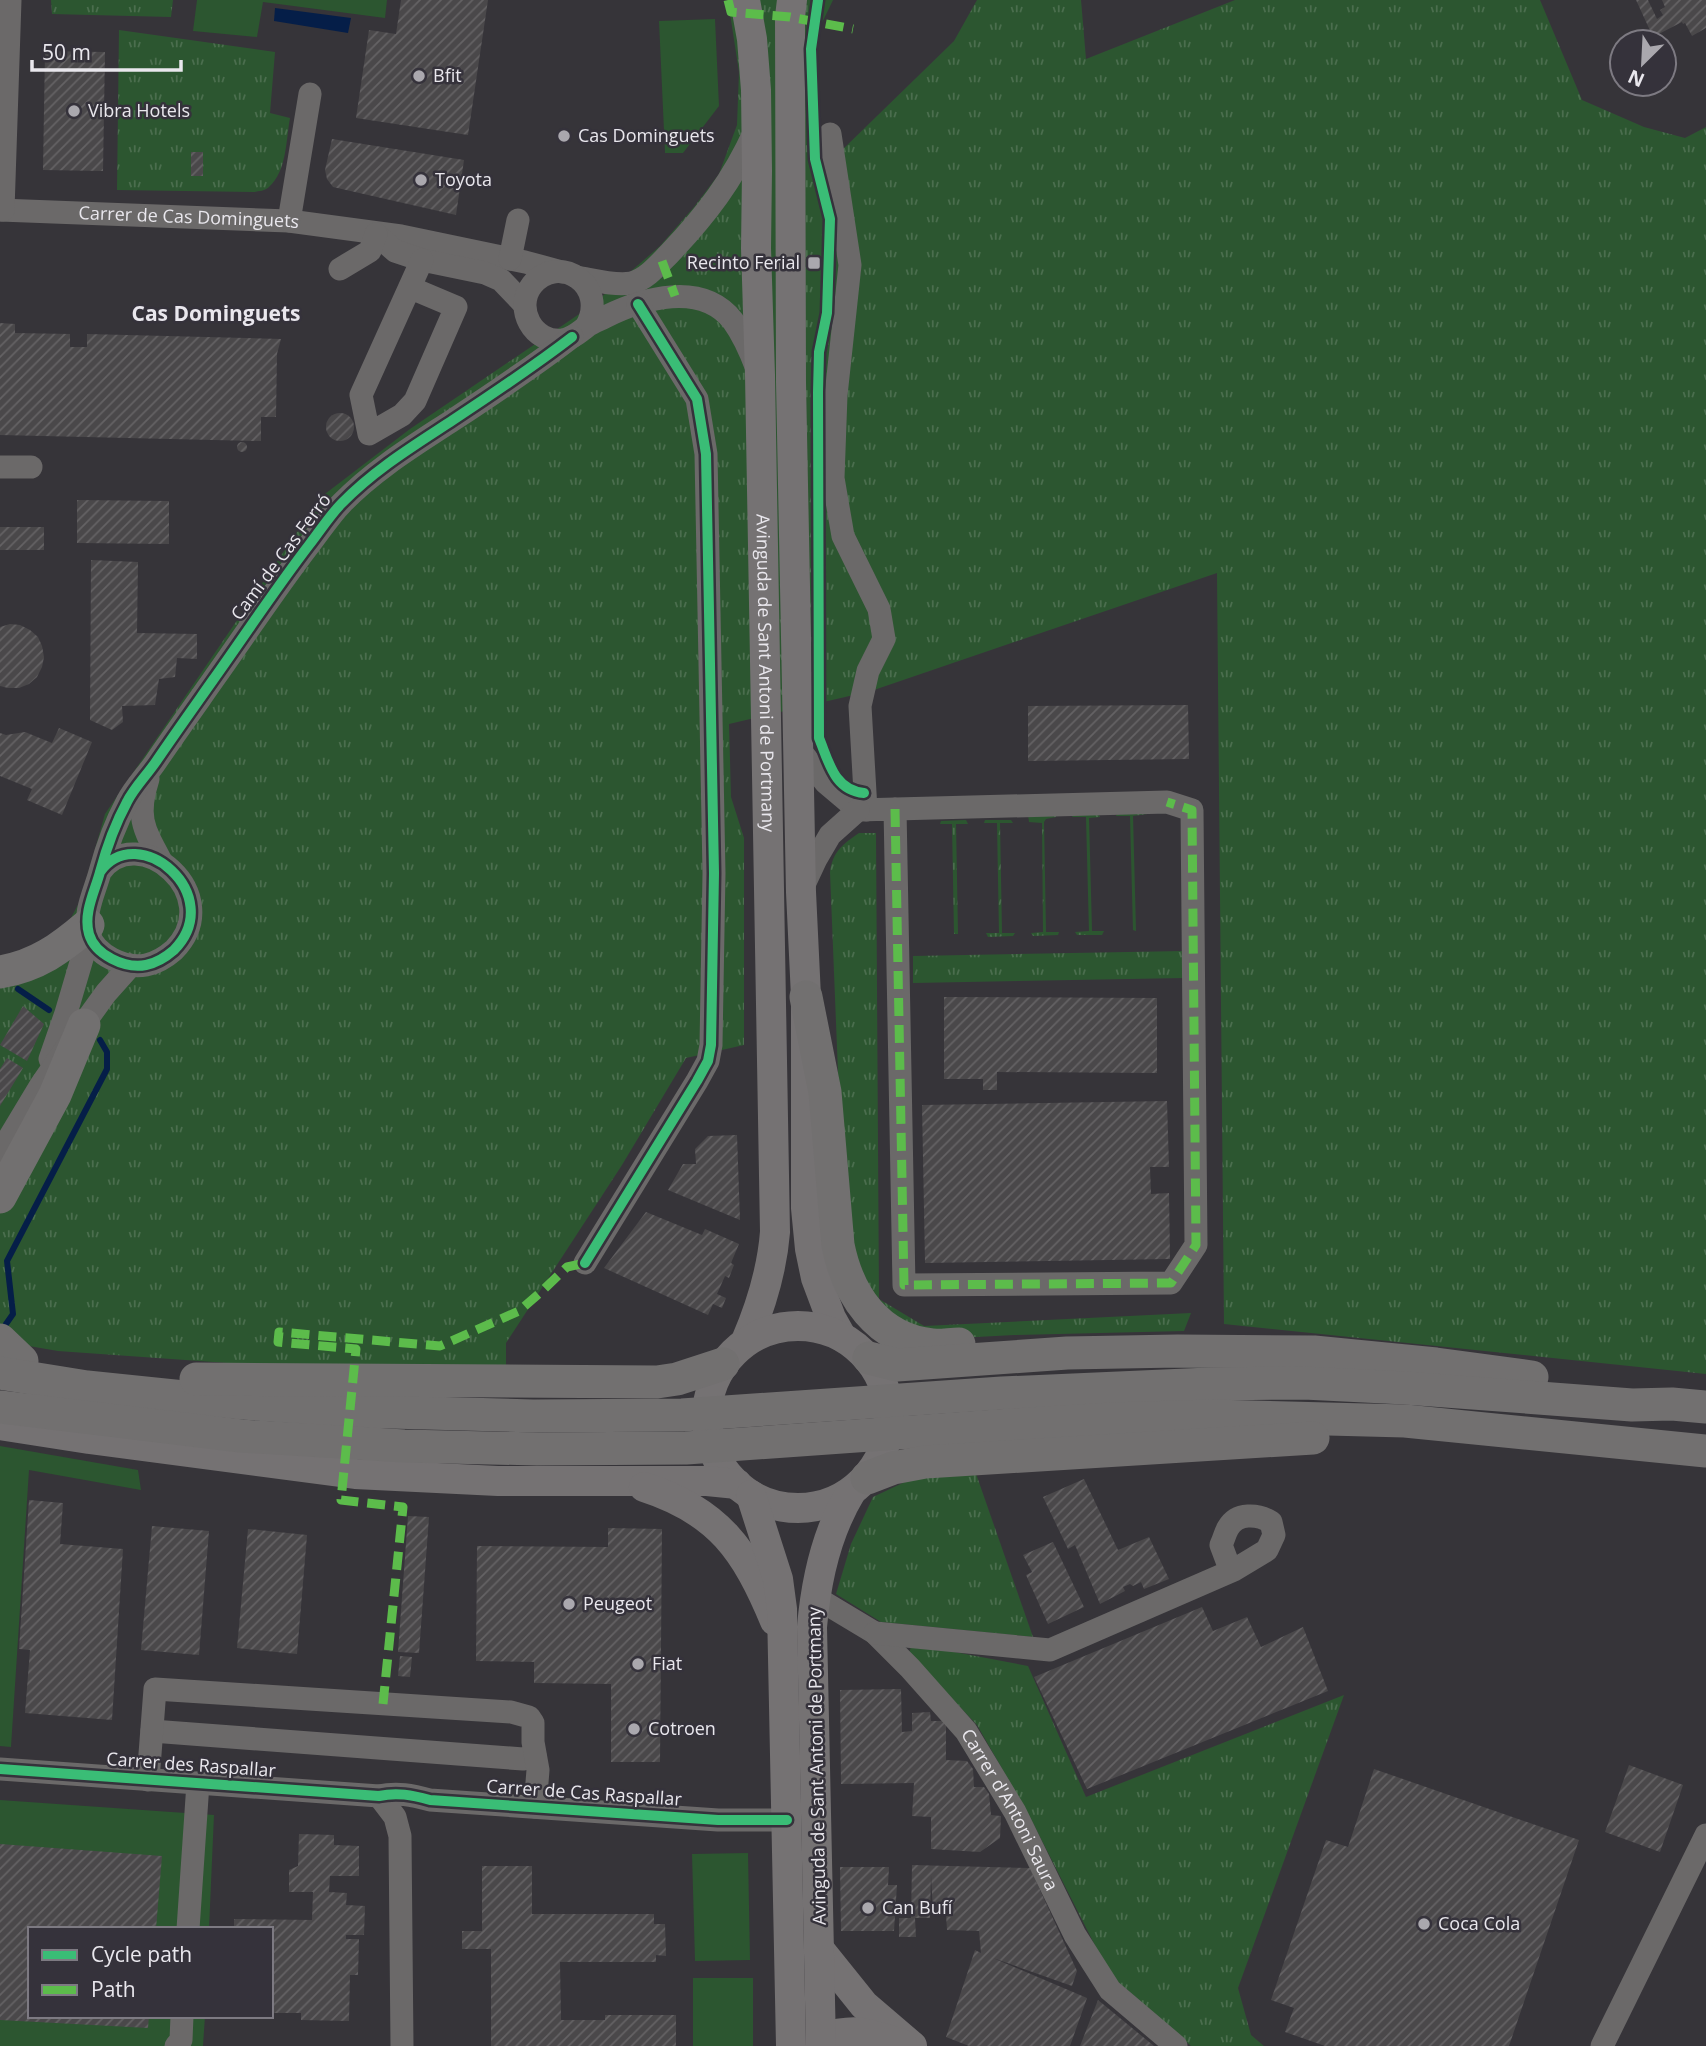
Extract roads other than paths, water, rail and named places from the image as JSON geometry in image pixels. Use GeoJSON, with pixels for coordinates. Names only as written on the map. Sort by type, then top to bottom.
{"type":"FeatureCollection","features":[{"type":"Feature","properties":{"kind":"highway"},"geometry":{"type":"LineString","coordinates":[[0,972],[18,969],[55,952],[89,930]]}},
{"type":"Feature","properties":{"kind":"highway"},"geometry":{"type":"LineString","coordinates":[[806,997],[825,1092],[842,1266],[850,1287],[864,1310],[884,1326],[907,1338],[931,1345],[1047,1339],[1176,1338],[1290,1345],[1314,1352]]}},
{"type":"Feature","properties":{"kind":"highway"},"geometry":{"type":"LineString","coordinates":[[0,1197],[55,1095],[84,1025]]}},
{"type":"Feature","properties":{"kind":"highway"},"geometry":{"type":"LineString","coordinates":[[876,1369],[897,1365],[1067,1353],[1314,1352],[1436,1364],[1621,1389],[1672,1404]]}},
{"type":"Feature","properties":{"kind":"highway"},"geometry":{"type":"LineString","coordinates":[[5,1358],[139,1377],[206,1380],[657,1382],[677,1380],[726,1365]]}},
{"type":"Feature","properties":{"kind":"highway"},"geometry":{"type":"LineString","coordinates":[[5,1358],[88,1387],[353,1411],[533,1416],[682,1415],[1002,1392],[1304,1383],[1632,1405],[1706,1407]]}},
{"type":"Feature","properties":{"kind":"highway"},"geometry":{"type":"LineString","coordinates":[[0,1407],[241,1436],[404,1446],[537,1450],[686,1448],[1111,1419],[1211,1416],[1405,1421],[1706,1451]]}},
{"type":"Feature","properties":{"kind":"highway"},"geometry":{"type":"LineString","coordinates":[[866,1475],[925,1462],[1351,1435],[1405,1421]]}},
{"type":"Feature","properties":{"kind":"main road","name":"Avinguda de Sant Antoni de Portmany"},"geometry":{"type":"LineString","coordinates":[[726,1365],[764,1294],[775,1232],[756,128],[752,38],[746,0]]}},
{"type":"Feature","properties":{"kind":"main road","name":"Avinguda de Sant Antoni de Portmany"},"geometry":{"type":"LineString","coordinates":[[792,0],[791,382],[797,748],[806,997],[806,1208],[816,1278],[841,1336]]}},
{"type":"Feature","properties":{"kind":"main road"},"geometry":{"type":"LineString","coordinates":[[793,1325],[814,1326],[841,1336],[851,1342],[876,1369],[889,1405],[889,1432],[866,1475],[823,1505],[794,1508],[779,1506],[737,1482],[712,1448],[708,1434],[707,1405],[726,1365],[771,1329],[793,1325]]}},
{"type":"Feature","properties":{"kind":"main road"},"geometry":{"type":"LineString","coordinates":[[0,1425],[355,1474],[498,1481],[737,1482]]}},
{"type":"Feature","properties":{"kind":"main road","name":"Avinguda de Sant Antoni de Portmany"},"geometry":{"type":"LineString","coordinates":[[821,2042],[812,1628],[815,1597],[827,1546],[840,1510],[866,1475]]}},
{"type":"Feature","properties":{"kind":"main road"},"geometry":{"type":"LineString","coordinates":[[628,1481],[679,1500],[713,1522],[729,1537],[755,1579],[783,1640]]}},
{"type":"Feature","properties":{"kind":"main road","name":"Avinguda de Sant Antoni de Portmany"},"geometry":{"type":"LineString","coordinates":[[737,1482],[778,1579],[782,1609],[791,2046]]}},
{"type":"Feature","properties":{"kind":"main road"},"geometry":{"type":"LineString","coordinates":[[819,1949],[864,2005],[912,2046]]}},
{"type":"Feature","properties":{"kind":"main road"},"geometry":{"type":"LineString","coordinates":[[821,2042],[846,2031],[864,2032],[907,2046]]}},
{"type":"Feature","properties":{"kind":"street"},"geometry":{"type":"LineString","coordinates":[[1,210],[10,0]]}},
{"type":"Feature","properties":{"kind":"street"},"geometry":{"type":"LineString","coordinates":[[289,221],[310,94]]}},
{"type":"Feature","properties":{"kind":"street","name":"Carrer de Cas Dominguets"},"geometry":{"type":"LineString","coordinates":[[1,210],[289,221],[401,236],[570,274],[630,283],[648,274],[714,204],[742,159],[756,128]]}},
{"type":"Feature","properties":{"kind":"street"},"geometry":{"type":"LineString","coordinates":[[831,135],[850,265],[836,396],[834,478],[844,536],[878,609],[884,639],[869,671],[860,706],[862,810]]}},
{"type":"Feature","properties":{"kind":"street"},"geometry":{"type":"LineString","coordinates":[[510,259],[518,220]]}},
{"type":"Feature","properties":{"kind":"street"},"geometry":{"type":"LineString","coordinates":[[340,269],[370,251],[376,234]]}},
{"type":"Feature","properties":{"kind":"street","name":"Carrer de Cas Dominguets"},"geometry":{"type":"LineString","coordinates":[[376,234],[395,251],[422,261],[485,273],[501,280],[524,304]]}},
{"type":"Feature","properties":{"kind":"street"},"geometry":{"type":"LineString","coordinates":[[411,288],[456,307],[415,401],[402,415],[369,434],[361,395],[422,261]]}},
{"type":"Feature","properties":{"kind":"street"},"geometry":{"type":"LineString","coordinates":[[519,376],[531,339],[531,327],[524,304],[533,284],[551,272],[570,274],[590,291],[593,300],[590,319],[579,332],[562,340],[554,340],[544,337],[531,327]]}},
{"type":"Feature","properties":{"kind":"street","name":"Camí de Cas Ferró"},"geometry":{"type":"LineString","coordinates":[[100,872],[105,850],[128,799],[296,563],[342,503],[393,459],[519,376],[579,332],[608,315],[655,298],[674,296],[711,303],[733,321],[760,375]]}},
{"type":"Feature","properties":{"kind":"street"},"geometry":{"type":"LineString","coordinates":[[585,1262],[697,1082],[708,1061],[710,1045],[714,873],[706,454],[697,399],[638,304]]}},
{"type":"Feature","properties":{"kind":"street"},"geometry":{"type":"LineString","coordinates":[[0,467],[31,467]]}},
{"type":"Feature","properties":{"kind":"street"},"geometry":{"type":"LineString","coordinates":[[797,748],[826,783],[862,810]]}},
{"type":"Feature","properties":{"kind":"street","name":"Camí de Cas Ferró"},"geometry":{"type":"LineString","coordinates":[[153,766],[141,806],[143,824],[161,861]]}},
{"type":"Feature","properties":{"kind":"street"},"geometry":{"type":"LineString","coordinates":[[801,892],[830,835],[862,810],[895,809],[1167,803],[1192,810],[1196,1245],[1171,1283],[904,1285],[895,809]]}},
{"type":"Feature","properties":{"kind":"street"},"geometry":{"type":"LineString","coordinates":[[41,1085],[66,1013],[89,930],[90,905],[100,872],[110,862],[127,856],[149,857],[161,861],[185,886],[190,905],[188,927],[167,955],[144,965],[131,965],[106,956],[97,948],[89,930]]}},
{"type":"Feature","properties":{"kind":"street"},"geometry":{"type":"LineString","coordinates":[[0,1153],[41,1085],[120,974],[131,965]]}},
{"type":"Feature","properties":{"kind":"street"},"geometry":{"type":"LineString","coordinates":[[875,1633],[1050,1650],[1234,1570]]}},
{"type":"Feature","properties":{"kind":"street","name":"Carrer d'Antoni Saura"},"geometry":{"type":"LineString","coordinates":[[815,1597],[875,1633],[966,1731],[1015,1812],[1075,1935],[1110,1990],[1176,2046]]}},
{"type":"Feature","properties":{"kind":"street"},"geometry":{"type":"LineString","coordinates":[[148,1780],[155,1689],[521,1714],[529,1717],[533,1723],[538,1770],[535,1807]]}},
{"type":"Feature","properties":{"kind":"street"},"geometry":{"type":"LineString","coordinates":[[152,1731],[523,1759],[535,1756]]}},
{"type":"Feature","properties":{"kind":"street","name":"Carrer des Raspallar"},"geometry":{"type":"LineString","coordinates":[[0,1769],[379,1796]]}},
{"type":"Feature","properties":{"kind":"street"},"geometry":{"type":"LineString","coordinates":[[188,1927],[198,1783]]}},
{"type":"Feature","properties":{"kind":"street","name":"Carrer de Cas Raspallar"},"geometry":{"type":"LineString","coordinates":[[379,1796],[391,1793],[429,1800],[718,1820],[787,1820]]}},
{"type":"Feature","properties":{"kind":"street"},"geometry":{"type":"LineString","coordinates":[[379,1796],[395,1817],[400,1836],[402,2046]]}},
{"type":"Feature","properties":{"kind":"street"},"geometry":{"type":"LineString","coordinates":[[400,1836],[412,1810],[429,1800]]}},
{"type":"Feature","properties":{"kind":"street"},"geometry":{"type":"LineString","coordinates":[[1602,2046],[1706,1835]]}},
{"type":"Feature","properties":{"kind":"street"},"geometry":{"type":"LineString","coordinates":[[176,2046],[181,2040],[182,2018]]}},
{"type":"Feature","properties":{"kind":"water"},"geometry":{"type":"Polygon","coordinates":[[[275,8],[351,18],[348,33],[274,21],[275,8]]]}},
{"type":"Feature","properties":{"kind":"waterway"},"geometry":{"type":"LineString","coordinates":[[18,989],[49,1010]]}},
{"type":"Feature","properties":{"kind":"waterway"},"geometry":{"type":"LineString","coordinates":[[6,1324],[13,1314],[7,1261],[107,1069],[107,1052],[100,1040]]}},
{"type":"Feature","properties":{"kind":"place","name":"Bfit"},"geometry":{"type":"Point","coordinates":[419,76]}},
{"type":"Feature","properties":{"kind":"place","name":"Vibra Hotels"},"geometry":{"type":"Point","coordinates":[74,111]}},
{"type":"Feature","properties":{"kind":"place","name":"Cas Dominguets"},"geometry":{"type":"Point","coordinates":[564,136]}},
{"type":"Feature","properties":{"kind":"place","name":"Toyota"},"geometry":{"type":"Point","coordinates":[421,180]}},
{"type":"Feature","properties":{"kind":"place","name":"Recinto Ferial"},"geometry":{"type":"Point","coordinates":[814,263]}},
{"type":"Feature","properties":{"kind":"place","name":"Peugeot"},"geometry":{"type":"Point","coordinates":[569,1604]}},
{"type":"Feature","properties":{"kind":"place","name":"Fiat"},"geometry":{"type":"Point","coordinates":[638,1664]}},
{"type":"Feature","properties":{"kind":"place","name":"Cotroen"},"geometry":{"type":"Point","coordinates":[634,1729]}},
{"type":"Feature","properties":{"kind":"place","name":"Can Bufí"},"geometry":{"type":"Point","coordinates":[868,1908]}},
{"type":"Feature","properties":{"kind":"place","name":"Coca Cola"},"geometry":{"type":"Point","coordinates":[1424,1924]}},
{"type":"Feature","properties":{"kind":"district","name":"Cas Dominguets"},"geometry":{"type":"Point","coordinates":[216,314]}}]}
